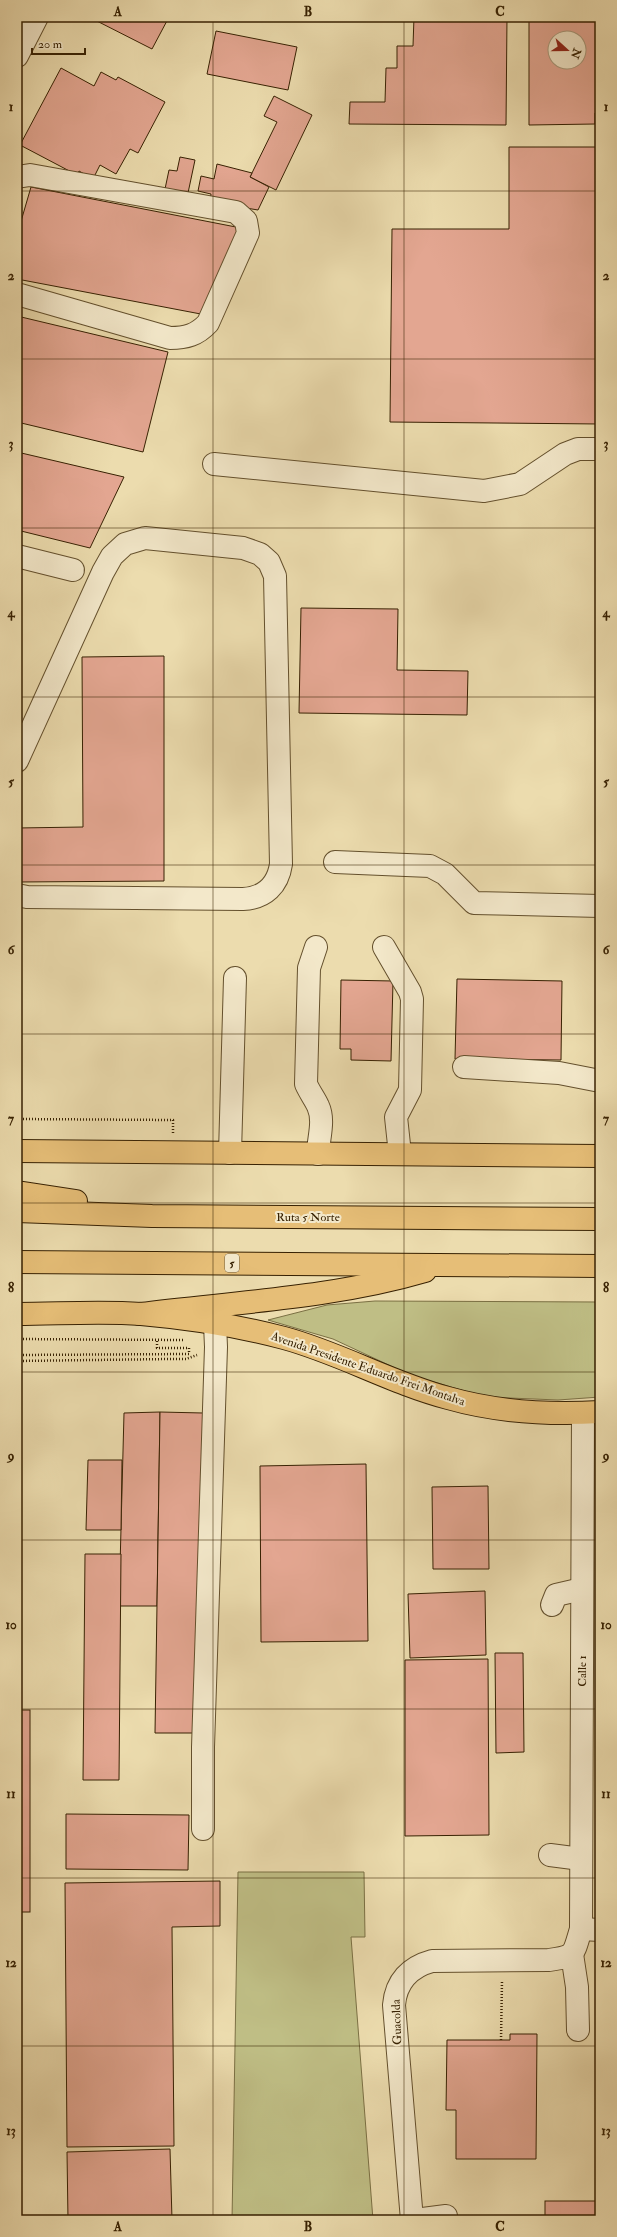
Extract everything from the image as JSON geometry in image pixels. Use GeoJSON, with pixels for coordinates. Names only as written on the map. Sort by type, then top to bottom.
{"type":"FeatureCollection","features":[{"type":"Feature","properties":{"kind":"main road"},"geometry":{"type":"LineString","coordinates":[[17,1151],[600,1156]]}},
{"type":"Feature","properties":{"kind":"main road"},"geometry":{"type":"LineString","coordinates":[[17,1192],[152,1216]]}},
{"type":"Feature","properties":{"kind":"main road","name":"Ruta 5 Norte"},"geometry":{"type":"LineString","coordinates":[[17,1210],[152,1216],[600,1219]]}},
{"type":"Feature","properties":{"kind":"main road","name":"5"},"geometry":{"type":"LineString","coordinates":[[17,1262],[600,1266]]}},
{"type":"Feature","properties":{"kind":"main road"},"geometry":{"type":"LineString","coordinates":[[140,1314],[310,1296],[371,1286],[448,1265]]}},
{"type":"Feature","properties":{"kind":"main road","name":"Avenida Presidente Eduardo Frei Montalva"},"geometry":{"type":"LineString","coordinates":[[17,1314],[140,1314],[215,1324],[264,1333],[306,1345],[422,1390],[473,1405],[525,1412],[591,1412]]}},
{"type":"Feature","properties":{"kind":"street"},"geometry":{"type":"LineString","coordinates":[[17,56],[37,17]]}},
{"type":"Feature","properties":{"kind":"street"},"geometry":{"type":"LineString","coordinates":[[17,177],[30,175],[236,212],[246,221],[248,234],[208,323],[199,332],[183,338],[170,338],[17,294]]}},
{"type":"Feature","properties":{"kind":"street"},"geometry":{"type":"LineString","coordinates":[[214,464],[484,491],[520,484],[565,454],[578,449],[600,449]]}},
{"type":"Feature","properties":{"kind":"street"},"geometry":{"type":"LineString","coordinates":[[17,761],[103,572],[112,556],[124,544],[145,538],[243,548],[260,554],[269,562],[275,576],[281,864],[280,873],[271,888],[265,893],[250,898],[27,897],[17,895]]}},
{"type":"Feature","properties":{"kind":"street"},"geometry":{"type":"LineString","coordinates":[[17,556],[73,570]]}},
{"type":"Feature","properties":{"kind":"street"},"geometry":{"type":"LineString","coordinates":[[335,862],[430,866],[444,874],[474,903],[600,906]]}},
{"type":"Feature","properties":{"kind":"street"},"geometry":{"type":"LineString","coordinates":[[316,947],[309,968],[306,1084],[311,1097],[318,1106],[321,1119],[318,1154]]}},
{"type":"Feature","properties":{"kind":"street"},"geometry":{"type":"LineString","coordinates":[[384,947],[410,992],[412,999],[410,1090],[396,1117],[400,1154]]}},
{"type":"Feature","properties":{"kind":"street"},"geometry":{"type":"LineString","coordinates":[[230,1153],[235,978]]}},
{"type":"Feature","properties":{"kind":"street"},"geometry":{"type":"LineString","coordinates":[[464,1067],[560,1073],[600,1081]]}},
{"type":"Feature","properties":{"kind":"street"},"geometry":{"type":"LineString","coordinates":[[203,1829],[203,1747],[216,1348],[215,1324]]}},
{"type":"Feature","properties":{"kind":"street","name":"Calle 1"},"geometry":{"type":"LineString","coordinates":[[590,1930],[581,1859],[591,1731],[582,1589],[591,1512],[591,1412]]}},
{"type":"Feature","properties":{"kind":"street"},"geometry":{"type":"LineString","coordinates":[[552,1605],[556,1595],[582,1589]]}},
{"type":"Feature","properties":{"kind":"street"},"geometry":{"type":"LineString","coordinates":[[550,1855],[581,1859]]}},
{"type":"Feature","properties":{"kind":"street"},"geometry":{"type":"LineString","coordinates":[[578,2030],[577,1987],[572,1954],[590,1930]]}},
{"type":"Feature","properties":{"kind":"street","name":"Guacolda"},"geometry":{"type":"LineString","coordinates":[[412,2220],[394,2005],[398,1988],[407,1974],[423,1964],[432,1961],[549,1960],[572,1954]]}},
{"type":"Feature","properties":{"kind":"street"},"geometry":{"type":"LineString","coordinates":[[415,2220],[446,2216]]}},
{"type":"Feature","properties":{"kind":"path"},"geometry":{"type":"LineString","coordinates":[[17,1119],[173,1120],[172,1139]]}},
{"type":"Feature","properties":{"kind":"path"},"geometry":{"type":"LineString","coordinates":[[17,1339],[185,1340]]}},
{"type":"Feature","properties":{"kind":"path"},"geometry":{"type":"LineString","coordinates":[[17,1355],[189,1354],[189,1348],[157,1348],[157,1340]]}},
{"type":"Feature","properties":{"kind":"path"},"geometry":{"type":"LineString","coordinates":[[17,1361],[186,1359],[216,1348]]}},
{"type":"Feature","properties":{"kind":"path"},"geometry":{"type":"LineString","coordinates":[[501,2040],[502,1961]]}},
{"type":"Feature","properties":{"kind":"shaded area"},"geometry":{"type":"Polygon","coordinates":[[[375,1301],[600,1302],[600,1397],[558,1400],[485,1397],[410,1375],[333,1339],[268,1320],[327,1305],[375,1301]]]}},
{"type":"Feature","properties":{"kind":"shaded area"},"geometry":{"type":"Polygon","coordinates":[[[238,1872],[364,1872],[365,1937],[351,1937],[373,2220],[232,2220],[238,1872]]]}},
{"type":"Feature","properties":{"kind":"building"},"geometry":{"type":"Polygon","coordinates":[[[89,17],[169,17],[152,49],[89,17]]]}},
{"type":"Feature","properties":{"kind":"building"},"geometry":{"type":"Polygon","coordinates":[[[414,17],[507,17],[506,125],[349,124],[350,102],[385,102],[386,68],[397,68],[397,46],[413,46],[414,17]]]}},
{"type":"Feature","properties":{"kind":"building"},"geometry":{"type":"Polygon","coordinates":[[[529,17],[599,17],[600,113],[595,113],[595,124],[529,125],[529,17]]]}},
{"type":"Feature","properties":{"kind":"building"},"geometry":{"type":"Polygon","coordinates":[[[216,31],[297,47],[288,90],[207,74],[216,31]]]}},
{"type":"Feature","properties":{"kind":"building"},"geometry":{"type":"Polygon","coordinates":[[[61,68],[94,86],[101,72],[116,80],[118,77],[165,102],[138,153],[130,149],[116,174],[100,165],[93,179],[79,171],[77,175],[20,145],[61,68]]]}},
{"type":"Feature","properties":{"kind":"building"},"geometry":{"type":"Polygon","coordinates":[[[274,96],[312,115],[276,190],[250,177],[277,122],[264,116],[274,96]]]}},
{"type":"Feature","properties":{"kind":"building"},"geometry":{"type":"Polygon","coordinates":[[[509,147],[600,147],[600,424],[390,422],[392,229],[509,229],[509,147]]]}},
{"type":"Feature","properties":{"kind":"building"},"geometry":{"type":"Polygon","coordinates":[[[180,157],[195,160],[188,193],[165,189],[169,170],[177,171],[180,157]]]}},
{"type":"Feature","properties":{"kind":"building"},"geometry":{"type":"Polygon","coordinates":[[[217,164],[252,173],[250,177],[269,187],[258,210],[210,202],[211,194],[198,191],[201,176],[214,179],[217,164]]]}},
{"type":"Feature","properties":{"kind":"building"},"geometry":{"type":"Polygon","coordinates":[[[31,187],[241,228],[206,315],[17,279],[17,235],[31,187]]]}},
{"type":"Feature","properties":{"kind":"building"},"geometry":{"type":"Polygon","coordinates":[[[17,316],[168,352],[143,452],[17,422],[17,316]]]}},
{"type":"Feature","properties":{"kind":"building"},"geometry":{"type":"Polygon","coordinates":[[[17,452],[124,477],[90,548],[17,530],[17,452]]]}},
{"type":"Feature","properties":{"kind":"building"},"geometry":{"type":"Polygon","coordinates":[[[301,608],[398,609],[397,670],[468,671],[467,715],[299,713],[301,608]]]}},
{"type":"Feature","properties":{"kind":"building"},"geometry":{"type":"Polygon","coordinates":[[[164,656],[164,881],[17,882],[17,828],[83,827],[82,657],[164,656]]]}},
{"type":"Feature","properties":{"kind":"building"},"geometry":{"type":"Polygon","coordinates":[[[457,979],[562,981],[561,1060],[455,1059],[457,979]]]}},
{"type":"Feature","properties":{"kind":"building"},"geometry":{"type":"Polygon","coordinates":[[[341,980],[393,981],[391,1061],[351,1060],[351,1049],[340,1049],[341,980]]]}},
{"type":"Feature","properties":{"kind":"building"},"geometry":{"type":"Polygon","coordinates":[[[160,1412],[157,1606],[119,1606],[124,1413],[160,1412]]]}},
{"type":"Feature","properties":{"kind":"building"},"geometry":{"type":"Polygon","coordinates":[[[160,1412],[203,1413],[198,1733],[155,1733],[160,1412]]]}},
{"type":"Feature","properties":{"kind":"building"},"geometry":{"type":"Polygon","coordinates":[[[88,1460],[122,1460],[121,1530],[86,1530],[88,1460]]]}},
{"type":"Feature","properties":{"kind":"building"},"geometry":{"type":"Polygon","coordinates":[[[366,1464],[368,1641],[261,1642],[260,1466],[366,1464]]]}},
{"type":"Feature","properties":{"kind":"building"},"geometry":{"type":"Polygon","coordinates":[[[488,1486],[489,1569],[433,1569],[432,1487],[488,1486]]]}},
{"type":"Feature","properties":{"kind":"building"},"geometry":{"type":"Polygon","coordinates":[[[85,1554],[121,1554],[119,1780],[83,1780],[85,1554]]]}},
{"type":"Feature","properties":{"kind":"building"},"geometry":{"type":"Polygon","coordinates":[[[485,1591],[486,1655],[410,1658],[408,1594],[485,1591]]]}},
{"type":"Feature","properties":{"kind":"building"},"geometry":{"type":"Polygon","coordinates":[[[495,1653],[523,1653],[524,1752],[496,1753],[495,1653]]]}},
{"type":"Feature","properties":{"kind":"building"},"geometry":{"type":"Polygon","coordinates":[[[488,1659],[489,1835],[405,1836],[405,1660],[488,1659]]]}},
{"type":"Feature","properties":{"kind":"building"},"geometry":{"type":"Polygon","coordinates":[[[17,1710],[30,1710],[30,1912],[17,1912],[17,1710]]]}},
{"type":"Feature","properties":{"kind":"building"},"geometry":{"type":"Polygon","coordinates":[[[66,1814],[189,1815],[188,1870],[66,1869],[66,1814]]]}},
{"type":"Feature","properties":{"kind":"building"},"geometry":{"type":"Polygon","coordinates":[[[220,1881],[220,1926],[172,1927],[174,2146],[67,2147],[65,1883],[220,1881]]]}},
{"type":"Feature","properties":{"kind":"building"},"geometry":{"type":"Polygon","coordinates":[[[510,2034],[537,2034],[536,2159],[456,2159],[456,2110],[446,2110],[447,2040],[510,2040],[510,2034]]]}},
{"type":"Feature","properties":{"kind":"building"},"geometry":{"type":"Polygon","coordinates":[[[170,2149],[172,2220],[68,2220],[67,2152],[170,2149]]]}},
{"type":"Feature","properties":{"kind":"building"},"geometry":{"type":"Polygon","coordinates":[[[545,2201],[600,2201],[600,2220],[545,2220],[545,2201]]]}}]}
